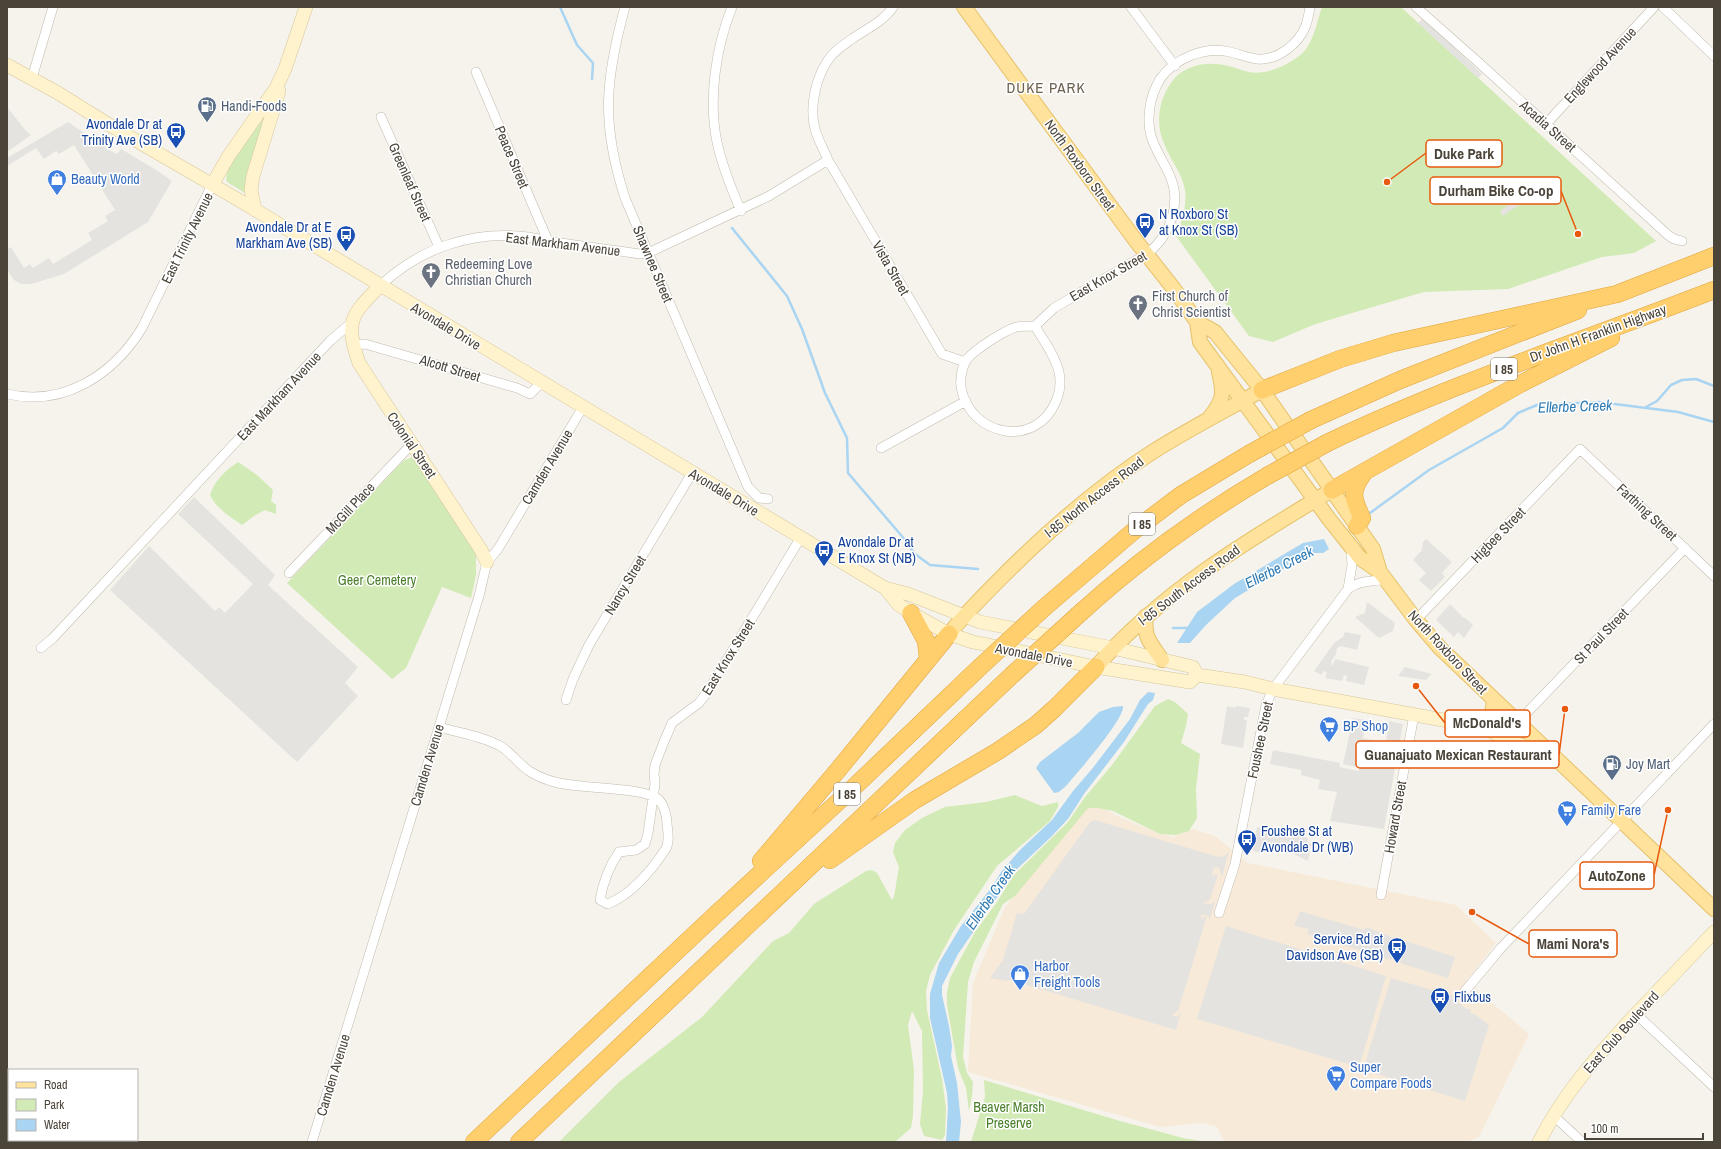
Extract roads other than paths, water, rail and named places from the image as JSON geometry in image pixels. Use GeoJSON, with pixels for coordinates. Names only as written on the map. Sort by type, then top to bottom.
{"type":"FeatureCollection","features":[{"type":"Feature","properties":{"kind":"highway","name":"I 85"},"geometry":{"type":"LineString","coordinates":[[1617,294],[1714,256]]}},
{"type":"Feature","properties":{"kind":"highway","name":"Dr John H Franklin Highway"},"geometry":{"type":"LineString","coordinates":[[774,902],[905,775],[1078,615],[1163,543],[1206,513],[1267,476],[1327,443],[1416,404],[1549,351],[1714,290]]}},
{"type":"Feature","properties":{"kind":"highway"},"geometry":{"type":"LineString","coordinates":[[1262,390],[1340,359],[1393,344],[1617,294]]}},
{"type":"Feature","properties":{"kind":"highway","name":"Dr John H Franklin Highway"},"geometry":{"type":"LineString","coordinates":[[713,917],[852,789],[1045,607],[1136,529],[1181,495],[1249,454],[1311,420],[1400,380],[1617,294]]}},
{"type":"Feature","properties":{"kind":"highway"},"geometry":{"type":"LineString","coordinates":[[1332,490],[1363,474],[1520,384],[1683,302]]}},
{"type":"Feature","properties":{"kind":"highway"},"geometry":{"type":"LineString","coordinates":[[1357,526],[1362,518],[1357,507],[1354,491],[1363,474]]}},
{"type":"Feature","properties":{"kind":"highway"},"geometry":{"type":"LineString","coordinates":[[911,612],[926,640],[928,659]]}},
{"type":"Feature","properties":{"kind":"highway"},"geometry":{"type":"LineString","coordinates":[[713,917],[838,770],[949,634]]}},
{"type":"Feature","properties":{"kind":"highway"},"geometry":{"type":"LineString","coordinates":[[774,902],[876,826],[921,796],[998,751],[1036,725],[1056,708],[1096,667]]}},
{"type":"Feature","properties":{"kind":"highway","name":"I 85"},"geometry":{"type":"LineString","coordinates":[[519,1142],[774,902]]}},
{"type":"Feature","properties":{"kind":"highway","name":"I 85"},"geometry":{"type":"LineString","coordinates":[[474,1142],[713,917]]}},
{"type":"Feature","properties":{"kind":"main road","name":"East Trinity Avenue"},"geometry":{"type":"LineString","coordinates":[[212,185],[228,157],[273,94],[286,69],[306,7]]}},
{"type":"Feature","properties":{"kind":"main road","name":"North Roxboro Street"},"geometry":{"type":"LineString","coordinates":[[964,7],[1197,322],[1214,332],[1262,390],[1373,549],[1382,575]]}},
{"type":"Feature","properties":{"kind":"main road","name":"Avondale Drive"},"geometry":{"type":"LineString","coordinates":[[7,65],[32,78],[119,131],[255,210],[885,588],[908,594],[980,622],[1113,648],[1193,667],[1197,675]]}},
{"type":"Feature","properties":{"kind":"main road"},"geometry":{"type":"LineString","coordinates":[[255,210],[251,190],[253,176],[286,69]]}},
{"type":"Feature","properties":{"kind":"main road","name":"East Markham Avenue"},"geometry":{"type":"LineString","coordinates":[[351,323],[354,315],[380,286]]}},
{"type":"Feature","properties":{"kind":"main road","name":"North Roxboro Street"},"geometry":{"type":"LineString","coordinates":[[1197,322],[1200,342],[1315,500],[1360,558],[1382,575],[1416,620],[1451,660],[1714,909]]}},
{"type":"Feature","properties":{"kind":"main road","name":"Colonial Street"},"geometry":{"type":"LineString","coordinates":[[351,323],[353,345],[359,363],[411,445],[481,550],[487,562]]}},
{"type":"Feature","properties":{"kind":"main road"},"geometry":{"type":"LineString","coordinates":[[1208,420],[1217,409],[1223,395],[1223,388],[1218,368]]}},
{"type":"Feature","properties":{"kind":"main road","name":"I-85 North Access Road"},"geometry":{"type":"LineString","coordinates":[[949,634],[964,616],[1043,537],[1074,509],[1154,451],[1262,390]]}},
{"type":"Feature","properties":{"kind":"main road","name":"I-85 South Access Road"},"geometry":{"type":"LineString","coordinates":[[1096,667],[1146,616],[1216,562],[1332,490]]}},
{"type":"Feature","properties":{"kind":"main road","name":"Avondale Drive"},"geometry":{"type":"LineString","coordinates":[[885,588],[899,605],[949,634],[973,642],[1096,667],[1190,682],[1197,675]]}},
{"type":"Feature","properties":{"kind":"main road"},"geometry":{"type":"LineString","coordinates":[[1146,616],[1146,636],[1162,660]]}},
{"type":"Feature","properties":{"kind":"main road","name":"Avondale Drive"},"geometry":{"type":"LineString","coordinates":[[1197,675],[1245,682],[1273,689],[1477,725],[1506,728],[1517,723]]}},
{"type":"Feature","properties":{"kind":"main road"},"geometry":{"type":"LineString","coordinates":[[1477,725],[1489,719],[1495,709],[1494,700]]}},
{"type":"Feature","properties":{"kind":"main road","name":"Avondale Drive"},"geometry":{"type":"LineString","coordinates":[[1477,725],[1514,743],[1550,754]]}},
{"type":"Feature","properties":{"kind":"main road","name":"East Club Boulevard"},"geometry":{"type":"LineString","coordinates":[[1539,1142],[1554,1116],[1582,1075],[1636,1014],[1714,932]]}},
{"type":"Feature","properties":{"kind":"street"},"geometry":{"type":"LineString","coordinates":[[32,78],[53,7]]}},
{"type":"Feature","properties":{"kind":"street","name":"Shawnee Street"},"geometry":{"type":"LineString","coordinates":[[625,7],[615,45],[608,84],[612,151],[625,198],[748,487],[759,498],[768,499]]}},
{"type":"Feature","properties":{"kind":"street"},"geometry":{"type":"LineString","coordinates":[[732,7],[723,34],[716,67],[714,91],[715,128],[729,183],[741,211]]}},
{"type":"Feature","properties":{"kind":"street"},"geometry":{"type":"LineString","coordinates":[[828,160],[815,129],[813,106],[817,87],[824,69],[831,56],[844,45],[883,19],[893,7]]}},
{"type":"Feature","properties":{"kind":"street"},"geometry":{"type":"LineString","coordinates":[[1131,7],[1175,66]]}},
{"type":"Feature","properties":{"kind":"street","name":"East Knox Street"},"geometry":{"type":"LineString","coordinates":[[1035,326],[1060,304],[1147,254],[1156,247],[1165,234],[1171,220],[1175,194],[1172,181],[1153,143],[1148,125],[1151,102],[1160,79],[1186,57],[1211,50],[1228,52],[1256,59],[1273,57],[1287,49],[1298,38],[1306,26],[1310,7]]}},
{"type":"Feature","properties":{"kind":"street","name":"Acadia Street"},"geometry":{"type":"LineString","coordinates":[[1416,7],[1668,235],[1674,239],[1682,241]]}},
{"type":"Feature","properties":{"kind":"street","name":"Englewood Avenue"},"geometry":{"type":"LineString","coordinates":[[1546,124],[1654,7]]}},
{"type":"Feature","properties":{"kind":"street"},"geometry":{"type":"LineString","coordinates":[[1663,7],[1714,56]]}},
{"type":"Feature","properties":{"kind":"street","name":"Peace Street"},"geometry":{"type":"LineString","coordinates":[[476,72],[548,241]]}},
{"type":"Feature","properties":{"kind":"street","name":"Greenleaf Street"},"geometry":{"type":"LineString","coordinates":[[381,117],[439,247]]}},
{"type":"Feature","properties":{"kind":"street","name":"East Markham Avenue"},"geometry":{"type":"LineString","coordinates":[[380,286],[409,263],[439,247],[471,238],[495,236],[527,237],[640,254],[648,253],[741,211],[769,196],[828,160]]}},
{"type":"Feature","properties":{"kind":"street","name":"Vista Street"},"geometry":{"type":"LineString","coordinates":[[828,160],[942,354],[965,362]]}},
{"type":"Feature","properties":{"kind":"street","name":"East Trinity Avenue"},"geometry":{"type":"LineString","coordinates":[[7,394],[38,396],[73,389],[96,378],[120,357],[132,344],[142,328],[212,185]]}},
{"type":"Feature","properties":{"kind":"street","name":"East Markham Avenue"},"geometry":{"type":"LineString","coordinates":[[41,648],[53,638],[330,341],[351,323]]}},
{"type":"Feature","properties":{"kind":"street"},"geometry":{"type":"LineString","coordinates":[[1035,326],[1052,354],[1060,378],[1059,394],[1049,414],[1035,426],[1024,431],[1010,432],[997,429],[986,425],[973,413],[966,401],[960,382],[965,362],[974,352],[1016,327],[1035,326]]}},
{"type":"Feature","properties":{"kind":"street","name":"Alcott Street"},"geometry":{"type":"LineString","coordinates":[[353,345],[365,344],[423,360],[517,388],[530,394],[541,382]]}},
{"type":"Feature","properties":{"kind":"street"},"geometry":{"type":"LineString","coordinates":[[881,448],[966,401]]}},
{"type":"Feature","properties":{"kind":"street","name":"Camden Avenue"},"geometry":{"type":"LineString","coordinates":[[312,1142],[479,596],[487,562],[498,549],[583,407]]}},
{"type":"Feature","properties":{"kind":"street","name":"McGill Place"},"geometry":{"type":"LineString","coordinates":[[289,573],[411,445]]}},
{"type":"Feature","properties":{"kind":"street","name":"Farthing Street"},"geometry":{"type":"LineString","coordinates":[[1580,449],[1714,576]]}},
{"type":"Feature","properties":{"kind":"street","name":"Higbee Street"},"geometry":{"type":"LineString","coordinates":[[1416,620],[1580,449]]}},
{"type":"Feature","properties":{"kind":"street","name":"Nancy Street"},"geometry":{"type":"LineString","coordinates":[[566,700],[573,679],[589,645],[692,473]]}},
{"type":"Feature","properties":{"kind":"street","name":"East Knox Street"},"geometry":{"type":"LineString","coordinates":[[653,796],[661,802],[667,818],[667,847],[656,863],[620,898],[608,904],[600,900],[603,882],[609,866],[618,852],[636,850],[645,844],[653,796],[655,765],[672,723],[699,703],[708,691],[801,538]]}},
{"type":"Feature","properties":{"kind":"street","name":"Foushee Street"},"geometry":{"type":"LineString","coordinates":[[1218,913],[1235,864],[1266,705],[1273,689],[1348,589],[1352,562],[1351,547]]}},
{"type":"Feature","properties":{"kind":"street","name":"St Paul Street"},"geometry":{"type":"LineString","coordinates":[[1517,723],[1685,548]]}},
{"type":"Feature","properties":{"kind":"street"},"geometry":{"type":"LineString","coordinates":[[1348,589],[1358,582],[1373,582],[1382,575]]}},
{"type":"Feature","properties":{"kind":"street","name":"Howard Street"},"geometry":{"type":"LineString","coordinates":[[1381,895],[1414,715]]}},
{"type":"Feature","properties":{"kind":"street"},"geometry":{"type":"LineString","coordinates":[[1465,991],[1501,948],[1714,724]]}},
{"type":"Feature","properties":{"kind":"street"},"geometry":{"type":"LineString","coordinates":[[438,727],[459,732],[501,747],[529,771],[552,782],[567,785],[638,792],[653,796]]}},
{"type":"Feature","properties":{"kind":"street"},"geometry":{"type":"LineString","coordinates":[[1636,1014],[1714,1087]]}},
{"type":"Feature","properties":{"kind":"street"},"geometry":{"type":"LineString","coordinates":[[1554,1116],[1582,1142]]}},
{"type":"Feature","properties":{"kind":"water"},"geometry":{"type":"Polygon","coordinates":[[[1324,539],[1329,549],[1323,553],[1314,553],[1298,560],[1235,598],[1206,625],[1190,643],[1177,643],[1197,612],[1234,584],[1303,543],[1324,539]]]}},
{"type":"Feature","properties":{"kind":"water"},"geometry":{"type":"Polygon","coordinates":[[[1148,692],[1155,693],[1153,700],[1148,704],[1124,742],[1084,794],[1068,819],[1016,870],[958,954],[942,986],[942,995],[952,1046],[951,1056],[957,1083],[961,1122],[959,1142],[946,1142],[948,1108],[947,1093],[930,1018],[930,994],[939,963],[961,926],[992,887],[1001,872],[1020,850],[1052,820],[1130,719],[1140,700],[1148,692]]]}},
{"type":"Feature","properties":{"kind":"water"},"geometry":{"type":"Polygon","coordinates":[[[1123,706],[1122,713],[1109,734],[1066,786],[1059,792],[1054,793],[1036,768],[1040,762],[1078,733],[1099,712],[1113,707],[1123,706]]]}},
{"type":"Feature","properties":{"kind":"waterway"},"geometry":{"type":"LineString","coordinates":[[560,7],[577,45],[593,63],[592,79]]}},
{"type":"Feature","properties":{"kind":"waterway"},"geometry":{"type":"LineString","coordinates":[[732,228],[787,296],[802,329],[825,393],[847,438],[848,473],[906,541],[915,554],[930,565],[978,569]]}},
{"type":"Feature","properties":{"kind":"waterway"},"geometry":{"type":"LineString","coordinates":[[1646,407],[1657,401],[1671,385],[1682,380],[1696,379],[1714,386]]}},
{"type":"Feature","properties":{"kind":"waterway","name":"Ellerbe Creek"},"geometry":{"type":"LineString","coordinates":[[1370,513],[1429,470],[1503,428],[1518,413],[1537,405],[1599,402],[1678,412],[1714,422]]}},
{"type":"Feature","properties":{"kind":"waterway"},"geometry":{"type":"LineString","coordinates":[[1173,628],[1190,628]]}},
{"type":"Feature","properties":{"kind":"place","name":"Handi-Foods"},"geometry":{"type":"Point","coordinates":[207,123]}},
{"type":"Feature","properties":{"kind":"place","name":"Avondale Dr at Trinity Ave (SB)"},"geometry":{"type":"Point","coordinates":[176,149]}},
{"type":"Feature","properties":{"kind":"place","name":"Duke Park"},"geometry":{"type":"Point","coordinates":[1387,182]}},
{"type":"Feature","properties":{"kind":"place","name":"Beauty World"},"geometry":{"type":"Point","coordinates":[57,196]}},
{"type":"Feature","properties":{"kind":"place","name":"Durham Bike Co-op"},"geometry":{"type":"Point","coordinates":[1578,234]}},
{"type":"Feature","properties":{"kind":"place","name":"N Roxboro St at Knox St (SB)"},"geometry":{"type":"Point","coordinates":[1145,239]}},
{"type":"Feature","properties":{"kind":"place","name":"Avondale Dr at E Markham Ave (SB)"},"geometry":{"type":"Point","coordinates":[346,252]}},
{"type":"Feature","properties":{"kind":"place","name":"Redeeming Love Christian Church"},"geometry":{"type":"Point","coordinates":[431,289]}},
{"type":"Feature","properties":{"kind":"place","name":"First Church of Christ Scientist"},"geometry":{"type":"Point","coordinates":[1138,321]}},
{"type":"Feature","properties":{"kind":"place","name":"Avondale Dr at E Knox St (NB)"},"geometry":{"type":"Point","coordinates":[824,567]}},
{"type":"Feature","properties":{"kind":"place","name":"McDonald's"},"geometry":{"type":"Point","coordinates":[1416,686]}},
{"type":"Feature","properties":{"kind":"place","name":"Guanajuato Mexican Restaurant"},"geometry":{"type":"Point","coordinates":[1565,709]}},
{"type":"Feature","properties":{"kind":"place","name":"BP Shop"},"geometry":{"type":"Point","coordinates":[1329,743]}},
{"type":"Feature","properties":{"kind":"place","name":"Joy Mart"},"geometry":{"type":"Point","coordinates":[1612,781]}},
{"type":"Feature","properties":{"kind":"place","name":"AutoZone"},"geometry":{"type":"Point","coordinates":[1668,810]}},
{"type":"Feature","properties":{"kind":"place","name":"Family Fare"},"geometry":{"type":"Point","coordinates":[1567,827]}},
{"type":"Feature","properties":{"kind":"place","name":"Foushee St at Avondale Dr (WB)"},"geometry":{"type":"Point","coordinates":[1247,856]}},
{"type":"Feature","properties":{"kind":"place","name":"Mami Nora's"},"geometry":{"type":"Point","coordinates":[1472,912]}},
{"type":"Feature","properties":{"kind":"place","name":"Service Rd at Davidson Ave (SB)"},"geometry":{"type":"Point","coordinates":[1397,964]}},
{"type":"Feature","properties":{"kind":"place","name":"Harbor Freight Tools"},"geometry":{"type":"Point","coordinates":[1020,991]}},
{"type":"Feature","properties":{"kind":"place","name":"Flixbus"},"geometry":{"type":"Point","coordinates":[1440,1014]}},
{"type":"Feature","properties":{"kind":"place","name":"Super Compare Foods"},"geometry":{"type":"Point","coordinates":[1336,1092]}},
{"type":"Feature","properties":{"kind":"district","name":"DUKE PARK"},"geometry":{"type":"Point","coordinates":[1046,87]}},
{"type":"Feature","properties":{"kind":"park label","name":"Geer Cemetery"},"geometry":{"type":"Point","coordinates":[377,580]}},
{"type":"Feature","properties":{"kind":"park label","name":"Beaver Marsh Preserve"},"geometry":{"type":"Point","coordinates":[1009,1116]}}]}
